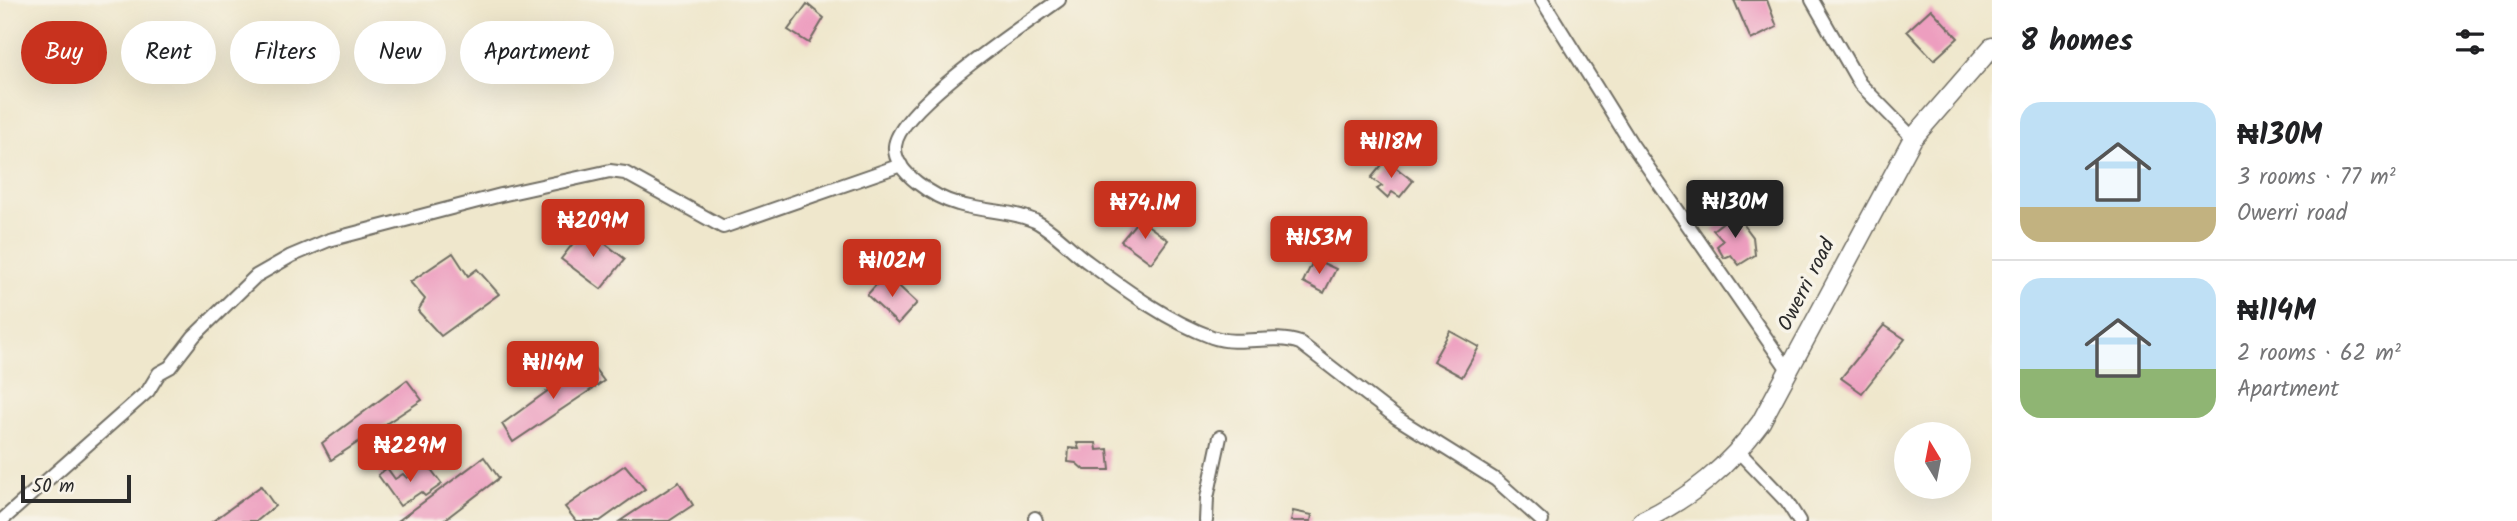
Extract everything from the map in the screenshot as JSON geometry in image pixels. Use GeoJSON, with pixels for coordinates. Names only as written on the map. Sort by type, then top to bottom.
{"type":"FeatureCollection","features":[{"type":"Feature","properties":{"kind":"main road","name":"Owerri road"},"geometry":{"type":"LineString","coordinates":[[1642,521],[1673,506],[1703,486],[1740,452],[1761,422],[1913,138],[1992,47]]}},
{"type":"Feature","properties":{"kind":"street"},"geometry":{"type":"LineString","coordinates":[[1059,0],[927,101],[903,128],[895,144],[901,166],[921,184],[957,204],[1037,222],[1087,261],[1194,330],[1216,338],[1287,338],[1300,343],[1396,418],[1496,480],[1542,521]]}},
{"type":"Feature","properties":{"kind":"street"},"geometry":{"type":"LineString","coordinates":[[1542,0],[1631,143],[1789,371]]}},
{"type":"Feature","properties":{"kind":"street"},"geometry":{"type":"LineString","coordinates":[[1812,0],[1860,84],[1913,138]]}},
{"type":"Feature","properties":{"kind":"street"},"geometry":{"type":"LineString","coordinates":[[1,521],[148,391],[159,373],[170,367],[194,337],[256,276],[291,256],[328,240],[501,195],[610,172],[625,173],[723,227],[901,166]]}},
{"type":"Feature","properties":{"kind":"street"},"geometry":{"type":"LineString","coordinates":[[1206,521],[1207,498],[1220,438]]}},
{"type":"Feature","properties":{"kind":"street"},"geometry":{"type":"LineString","coordinates":[[1740,452],[1787,502],[1799,521]]}},
{"type":"Feature","properties":{"kind":"building"},"geometry":{"type":"Polygon","coordinates":[[[1734,0],[1767,0],[1777,27],[1751,40],[1734,0]]]}},
{"type":"Feature","properties":{"kind":"building"},"geometry":{"type":"Polygon","coordinates":[[[807,4],[824,18],[809,43],[788,30],[807,4]]]}},
{"type":"Feature","properties":{"kind":"building"},"geometry":{"type":"Polygon","coordinates":[[[1931,9],[1958,38],[1934,60],[1907,31],[1931,9]]]}},
{"type":"Feature","properties":{"kind":"building"},"geometry":{"type":"Polygon","coordinates":[[[1386,160],[1413,181],[1400,197],[1392,192],[1387,198],[1377,189],[1382,186],[1371,178],[1386,160]]]}},
{"type":"Feature","properties":{"kind":"building"},"geometry":{"type":"Polygon","coordinates":[[[1735,213],[1753,237],[1755,255],[1739,265],[1731,255],[1724,258],[1717,246],[1723,241],[1713,230],[1735,213]]]}},
{"type":"Feature","properties":{"kind":"building"},"geometry":{"type":"Polygon","coordinates":[[[1139,219],[1168,240],[1151,263],[1121,241],[1139,219]]]}},
{"type":"Feature","properties":{"kind":"building"},"geometry":{"type":"Polygon","coordinates":[[[585,228],[625,259],[601,289],[561,259],[585,228]]]}},
{"type":"Feature","properties":{"kind":"building"},"geometry":{"type":"Polygon","coordinates":[[[453,253],[468,276],[477,269],[499,294],[441,336],[418,311],[425,299],[410,282],[453,253]]]}},
{"type":"Feature","properties":{"kind":"building"},"geometry":{"type":"Polygon","coordinates":[[[1314,259],[1336,269],[1324,293],[1303,282],[1314,259]]]}},
{"type":"Feature","properties":{"kind":"building"},"geometry":{"type":"Polygon","coordinates":[[[886,274],[917,303],[898,324],[867,295],[886,274]]]}},
{"type":"Feature","properties":{"kind":"building"},"geometry":{"type":"Polygon","coordinates":[[[1884,325],[1905,339],[1862,393],[1841,378],[1884,325]]]}},
{"type":"Feature","properties":{"kind":"building"},"geometry":{"type":"Polygon","coordinates":[[[1450,331],[1479,347],[1462,377],[1433,361],[1450,331]]]}},
{"type":"Feature","properties":{"kind":"building"},"geometry":{"type":"Polygon","coordinates":[[[589,361],[604,381],[513,442],[502,424],[589,361]]]}},
{"type":"Feature","properties":{"kind":"building"},"geometry":{"type":"Polygon","coordinates":[[[407,380],[422,400],[331,460],[322,443],[407,380]]]}},
{"type":"Feature","properties":{"kind":"building"},"geometry":{"type":"Polygon","coordinates":[[[1077,443],[1096,443],[1097,450],[1108,449],[1110,470],[1084,470],[1076,463],[1068,462],[1069,448],[1079,449],[1077,443]]]}},
{"type":"Feature","properties":{"kind":"building"},"geometry":{"type":"Polygon","coordinates":[[[484,457],[499,478],[443,521],[398,521],[484,457]]]}},
{"type":"Feature","properties":{"kind":"building"},"geometry":{"type":"Polygon","coordinates":[[[427,464],[442,484],[425,496],[421,492],[400,506],[378,475],[387,468],[395,479],[403,474],[407,478],[427,464]]]}},
{"type":"Feature","properties":{"kind":"building"},"geometry":{"type":"Polygon","coordinates":[[[625,465],[645,489],[600,521],[576,521],[565,507],[625,465]]]}},
{"type":"Feature","properties":{"kind":"building"},"geometry":{"type":"Polygon","coordinates":[[[679,482],[693,505],[669,521],[620,521],[679,482]]]}},
{"type":"Feature","properties":{"kind":"building"},"geometry":{"type":"Polygon","coordinates":[[[261,486],[275,506],[257,521],[213,521],[261,486]]]}},
{"type":"Feature","properties":{"kind":"building"},"geometry":{"type":"Polygon","coordinates":[[[1293,511],[1312,515],[1311,521],[1291,521],[1293,511]]]}}]}
